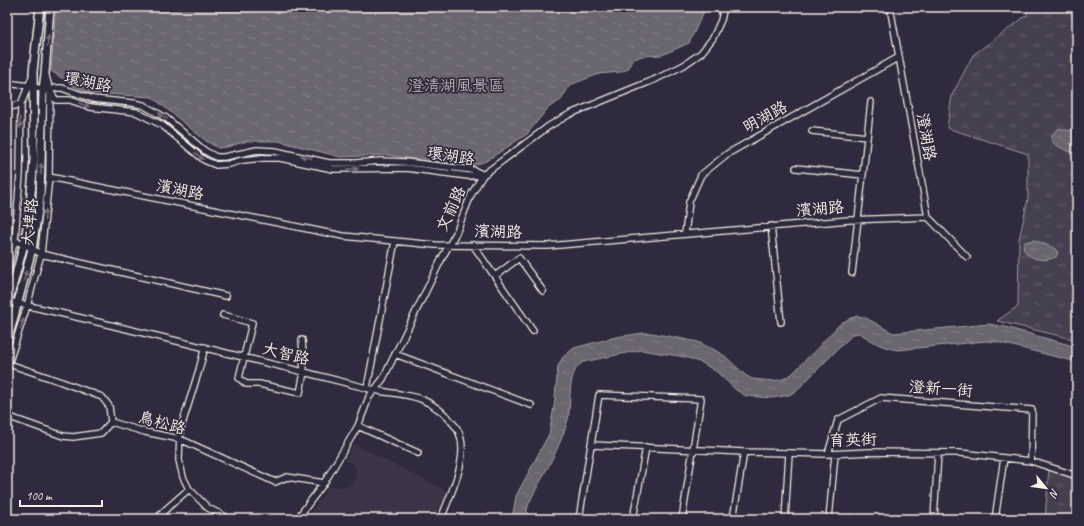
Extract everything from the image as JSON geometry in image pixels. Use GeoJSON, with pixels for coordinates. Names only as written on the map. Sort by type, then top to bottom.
{"type":"FeatureCollection","features":[{"type":"Feature","properties":{"kind":"main road","name":"大埤路"},"geometry":{"type":"LineString","coordinates":[[8,303],[24,244],[29,216],[34,159],[32,86],[40,7]]}},
{"type":"Feature","properties":{"kind":"main road","name":"大埤路"},"geometry":{"type":"LineString","coordinates":[[7,343],[32,249],[40,198],[46,90],[45,74],[50,7]]}},
{"type":"Feature","properties":{"kind":"street","name":"文前路"},"geometry":{"type":"LineString","coordinates":[[297,519],[324,483],[358,426],[369,397],[383,379],[456,233],[471,195],[482,174],[549,126],[570,114],[656,79],[684,65],[700,53],[713,38],[721,20],[724,7]]}},
{"type":"Feature","properties":{"kind":"street","name":"澄湖路"},"geometry":{"type":"LineString","coordinates":[[890,7],[928,217]]}},
{"type":"Feature","properties":{"kind":"street","name":"明湖路"},"geometry":{"type":"LineString","coordinates":[[685,234],[689,202],[701,175],[727,154],[898,57]]}},
{"type":"Feature","properties":{"kind":"street"},"geometry":{"type":"LineString","coordinates":[[7,83],[32,86],[46,90]]}},
{"type":"Feature","properties":{"kind":"street","name":"大埤路"},"geometry":{"type":"LineString","coordinates":[[7,270],[15,240],[20,174],[21,104],[32,86]]}},
{"type":"Feature","properties":{"kind":"street","name":"環湖路"},"geometry":{"type":"LineString","coordinates":[[46,90],[62,88],[93,99],[143,105],[166,118],[205,151],[216,157],[224,158],[257,150],[275,151],[329,162],[356,164],[382,161],[405,162],[473,170],[482,174]]}},
{"type":"Feature","properties":{"kind":"street","name":"環湖路"},"geometry":{"type":"LineString","coordinates":[[46,90],[56,100],[70,100],[90,107],[136,112],[162,125],[204,160],[216,165],[229,164],[243,160],[280,158],[333,169],[406,168],[466,176],[482,174]]}},
{"type":"Feature","properties":{"kind":"street","name":"大埤路"},"geometry":{"type":"LineString","coordinates":[[8,366],[27,306],[41,254],[49,177],[46,90]]}},
{"type":"Feature","properties":{"kind":"street"},"geometry":{"type":"LineString","coordinates":[[852,273],[871,102]]}},
{"type":"Feature","properties":{"kind":"street"},"geometry":{"type":"LineString","coordinates":[[7,108],[21,104]]}},
{"type":"Feature","properties":{"kind":"street"},"geometry":{"type":"LineString","coordinates":[[176,137],[182,131]]}},
{"type":"Feature","properties":{"kind":"street"},"geometry":{"type":"LineString","coordinates":[[812,131],[867,137]]}},
{"type":"Feature","properties":{"kind":"street"},"geometry":{"type":"LineString","coordinates":[[796,168],[863,175]]}},
{"type":"Feature","properties":{"kind":"street","name":"濱湖路"},"geometry":{"type":"LineString","coordinates":[[49,177],[343,236],[435,245],[548,246],[771,226],[928,217]]}},
{"type":"Feature","properties":{"kind":"street"},"geometry":{"type":"LineString","coordinates":[[928,217],[967,257]]}},
{"type":"Feature","properties":{"kind":"street"},"geometry":{"type":"LineString","coordinates":[[771,226],[781,322]]}},
{"type":"Feature","properties":{"kind":"street"},"geometry":{"type":"LineString","coordinates":[[7,238],[24,244],[41,254],[226,296]]}},
{"type":"Feature","properties":{"kind":"street"},"geometry":{"type":"LineString","coordinates":[[367,388],[395,241]]}},
{"type":"Feature","properties":{"kind":"street"},"geometry":{"type":"LineString","coordinates":[[473,245],[533,331]]}},
{"type":"Feature","properties":{"kind":"street"},"geometry":{"type":"LineString","coordinates":[[495,276],[518,258],[543,291]]}},
{"type":"Feature","properties":{"kind":"street","name":"大智路"},"geometry":{"type":"LineString","coordinates":[[8,303],[27,306],[205,347],[374,390],[420,399],[434,406],[446,415],[461,437],[462,456],[459,471],[441,519]]}},
{"type":"Feature","properties":{"kind":"street"},"geometry":{"type":"LineString","coordinates":[[223,315],[252,323],[245,358],[239,378],[246,384],[259,384],[300,393],[304,372],[302,340]]}},
{"type":"Feature","properties":{"kind":"street"},"geometry":{"type":"LineString","coordinates":[[205,347],[180,431],[179,460],[183,477],[189,489],[208,508],[230,519]]}},
{"type":"Feature","properties":{"kind":"street"},"geometry":{"type":"LineString","coordinates":[[395,354],[531,404]]}},
{"type":"Feature","properties":{"kind":"street"},"geometry":{"type":"LineString","coordinates":[[7,416],[64,436],[101,433],[111,422],[108,406],[102,397],[59,381],[8,366]]}},
{"type":"Feature","properties":{"kind":"street"},"geometry":{"type":"LineString","coordinates":[[579,519],[599,395],[701,399],[682,519]]}},
{"type":"Feature","properties":{"kind":"street","name":"澄新一街"},"geometry":{"type":"LineString","coordinates":[[828,454],[838,420],[881,398],[1032,410],[1031,461]]}},
{"type":"Feature","properties":{"kind":"street","name":"鳥松路"},"geometry":{"type":"LineString","coordinates":[[111,422],[145,432],[180,439],[275,482],[287,478],[324,483]]}},
{"type":"Feature","properties":{"kind":"street"},"geometry":{"type":"LineString","coordinates":[[358,426],[418,453]]}},
{"type":"Feature","properties":{"kind":"street","name":"育英街"},"geometry":{"type":"LineString","coordinates":[[592,445],[744,452],[828,454],[871,452],[960,453],[1031,461],[1077,476]]}},
{"type":"Feature","properties":{"kind":"street"},"geometry":{"type":"LineString","coordinates":[[633,519],[646,447]]}},
{"type":"Feature","properties":{"kind":"street"},"geometry":{"type":"LineString","coordinates":[[732,519],[744,452]]}},
{"type":"Feature","properties":{"kind":"street"},"geometry":{"type":"LineString","coordinates":[[785,519],[789,453]]}},
{"type":"Feature","properties":{"kind":"street"},"geometry":{"type":"LineString","coordinates":[[934,519],[938,453]]}},
{"type":"Feature","properties":{"kind":"street"},"geometry":{"type":"LineString","coordinates":[[829,519],[835,454]]}},
{"type":"Feature","properties":{"kind":"street"},"geometry":{"type":"LineString","coordinates":[[995,519],[1004,458]]}},
{"type":"Feature","properties":{"kind":"street"},"geometry":{"type":"LineString","coordinates":[[157,519],[189,489]]}},
{"type":"Feature","properties":{"kind":"street"},"geometry":{"type":"LineString","coordinates":[[843,519],[852,519]]}},
{"type":"Feature","properties":{"kind":"shaded area"},"geometry":{"type":"Polygon","coordinates":[[[354,444],[447,491],[436,519],[307,519],[329,486],[346,487],[356,479],[357,471],[352,463],[345,461],[354,444]]]}},
{"type":"Feature","properties":{"kind":"green space"},"geometry":{"type":"Polygon","coordinates":[[[1028,7],[1077,7],[1077,340],[997,321],[1018,306],[1019,240],[1028,198],[1028,154],[947,128],[952,95],[973,55],[1027,15],[1028,7]]]}},
{"type":"Feature","properties":{"kind":"green space"},"geometry":{"type":"Polygon","coordinates":[[[1049,467],[1077,476],[1077,519],[1045,519],[1049,467]]]}},
{"type":"Feature","properties":{"kind":"water","name":"澄清湖風景區"},"geometry":{"type":"Polygon","coordinates":[[[56,7],[706,7],[689,43],[662,55],[642,56],[632,60],[628,69],[621,72],[599,74],[570,85],[561,100],[548,108],[527,134],[486,161],[469,167],[386,155],[341,157],[278,141],[247,141],[218,148],[206,141],[152,97],[89,93],[75,87],[51,71],[56,7]]]}},
{"type":"Feature","properties":{"kind":"water"},"geometry":{"type":"Polygon","coordinates":[[[1060,128],[1077,131],[1077,153],[1063,149],[1051,141],[1056,130],[1060,128]]]}},
{"type":"Feature","properties":{"kind":"water"},"geometry":{"type":"Polygon","coordinates":[[[1034,240],[1054,248],[1058,252],[1056,257],[1042,260],[1029,255],[1023,248],[1025,242],[1034,240]]]}},
{"type":"Feature","properties":{"kind":"water"},"geometry":{"type":"Polygon","coordinates":[[[858,316],[866,318],[893,333],[989,324],[1005,327],[1077,347],[1077,362],[997,342],[986,341],[898,350],[882,346],[859,333],[853,334],[796,391],[789,395],[772,398],[746,396],[736,390],[717,372],[702,363],[685,357],[641,350],[583,362],[574,373],[572,380],[568,419],[565,429],[556,451],[529,503],[527,519],[512,519],[516,496],[549,434],[554,407],[558,366],[563,357],[574,348],[616,337],[652,333],[698,342],[725,356],[745,375],[752,379],[774,381],[783,379],[792,374],[841,323],[858,316]]]}}]}
